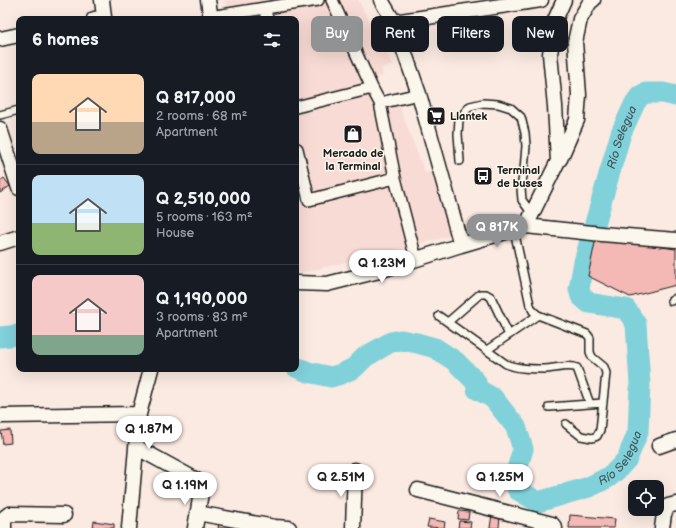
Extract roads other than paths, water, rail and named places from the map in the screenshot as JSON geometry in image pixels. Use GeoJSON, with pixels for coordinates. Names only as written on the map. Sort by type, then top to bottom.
{"type":"FeatureCollection","features":[{"type":"Feature","properties":{"kind":"street"},"geometry":{"type":"LineString","coordinates":[[102,0],[104,16]]}},
{"type":"Feature","properties":{"kind":"street"},"geometry":{"type":"LineString","coordinates":[[208,0],[210,16]]}},
{"type":"Feature","properties":{"kind":"street"},"geometry":{"type":"LineString","coordinates":[[221,16],[318,0]]}},
{"type":"Feature","properties":{"kind":"street"},"geometry":{"type":"LineString","coordinates":[[332,0],[380,104],[395,178],[416,259]]}},
{"type":"Feature","properties":{"kind":"street"},"geometry":{"type":"LineString","coordinates":[[381,0],[390,16]]}},
{"type":"Feature","properties":{"kind":"street"},"geometry":{"type":"LineString","coordinates":[[429,17],[540,0]]}},
{"type":"Feature","properties":{"kind":"street"},"geometry":{"type":"LineString","coordinates":[[558,161],[556,106],[550,54],[555,20],[564,0]]}},
{"type":"Feature","properties":{"kind":"street"},"geometry":{"type":"LineString","coordinates":[[520,228],[532,214],[578,120],[579,95],[575,42],[580,19],[590,2],[593,0]]}},
{"type":"Feature","properties":{"kind":"street"},"geometry":{"type":"LineString","coordinates":[[265,8],[266,16]]}},
{"type":"Feature","properties":{"kind":"street"},"geometry":{"type":"LineString","coordinates":[[0,39],[16,36]]}},
{"type":"Feature","properties":{"kind":"street"},"geometry":{"type":"LineString","coordinates":[[404,52],[419,94],[461,245]]}},
{"type":"Feature","properties":{"kind":"street"},"geometry":{"type":"LineString","coordinates":[[299,106],[372,88]]}},
{"type":"Feature","properties":{"kind":"street"},"geometry":{"type":"LineString","coordinates":[[380,104],[419,94]]}},
{"type":"Feature","properties":{"kind":"street"},"geometry":{"type":"LineString","coordinates":[[0,129],[16,179]]}},
{"type":"Feature","properties":{"kind":"street"},"geometry":{"type":"LineString","coordinates":[[299,160],[309,200],[395,178]]}},
{"type":"Feature","properties":{"kind":"street"},"geometry":{"type":"LineString","coordinates":[[299,284],[327,284],[379,271],[520,228],[676,240]]}},
{"type":"Feature","properties":{"kind":"street"},"geometry":{"type":"LineString","coordinates":[[0,243],[16,238]]}},
{"type":"Feature","properties":{"kind":"street"},"geometry":{"type":"LineString","coordinates":[[129,528],[139,414],[150,372]]}},
{"type":"Feature","properties":{"kind":"street"},"geometry":{"type":"LineString","coordinates":[[0,416],[139,414]]}},
{"type":"Feature","properties":{"kind":"street"},"geometry":{"type":"LineString","coordinates":[[659,446],[676,440]]}},
{"type":"Feature","properties":{"kind":"street"},"geometry":{"type":"LineString","coordinates":[[136,447],[202,484],[195,528]]}},
{"type":"Feature","properties":{"kind":"street"},"geometry":{"type":"LineString","coordinates":[[353,528],[355,470]]}},
{"type":"Feature","properties":{"kind":"street"},"geometry":{"type":"LineString","coordinates":[[418,490],[552,524],[555,528]]}},
{"type":"Feature","properties":{"kind":"street"},"geometry":{"type":"LineString","coordinates":[[662,528],[664,514],[668,506],[676,504]]}},
{"type":"Feature","properties":{"kind":"street"},"geometry":{"type":"LineString","coordinates":[[197,513],[275,527],[289,528]]}},
{"type":"Feature","properties":{"kind":"street"},"geometry":{"type":"LineString","coordinates":[[4,528],[5,517],[9,514],[64,515]]}},
{"type":"Feature","properties":{"kind":"lane"},"geometry":{"type":"LineString","coordinates":[[460,161],[458,134],[459,119],[470,106],[483,103],[498,104],[511,108],[521,117],[525,133],[526,146],[521,188],[522,200],[532,214]]}},
{"type":"Feature","properties":{"kind":"lane"},"geometry":{"type":"LineString","coordinates":[[0,115],[16,111]]}},
{"type":"Feature","properties":{"kind":"lane"},"geometry":{"type":"LineString","coordinates":[[520,228],[530,305],[533,311],[538,315],[587,334],[590,338],[590,352],[592,357],[604,367],[606,374],[600,430],[597,436],[592,438],[581,436],[566,424]]}},
{"type":"Feature","properties":{"kind":"lane"},"geometry":{"type":"LineString","coordinates":[[448,322],[480,294],[486,294],[491,297],[509,335]]}},
{"type":"Feature","properties":{"kind":"lane"},"geometry":{"type":"LineString","coordinates":[[487,350],[538,315]]}},
{"type":"Feature","properties":{"kind":"lane"},"geometry":{"type":"LineString","coordinates":[[440,316],[506,364],[525,368],[577,368],[590,404]]}},
{"type":"Feature","properties":{"kind":"lane"},"geometry":{"type":"LineString","coordinates":[[549,407],[603,403]]}},
{"type":"Feature","properties":{"kind":"waterway","name":"Río Selegua"},"geometry":{"type":"LineString","coordinates":[[299,368],[308,372],[331,377],[354,368],[365,357],[391,342],[401,340],[435,348],[455,361],[476,382],[477,389],[493,398],[516,427],[523,449],[514,480],[518,490],[538,502],[589,487],[609,477],[627,459],[638,432],[640,384],[636,324],[626,309],[589,303],[581,296],[579,289],[584,262],[621,133],[635,103],[640,96],[646,93],[663,93],[676,96]]}},
{"type":"Feature","properties":{"kind":"waterway","name":"Río Selegua"},"geometry":{"type":"LineString","coordinates":[[0,337],[16,335]]}},
{"type":"Feature","properties":{"kind":"place","name":"Llantek"},"geometry":{"type":"Point","coordinates":[436,116]}},
{"type":"Feature","properties":{"kind":"place","name":"Mercado de la Terminal"},"geometry":{"type":"Point","coordinates":[353,134]}},
{"type":"Feature","properties":{"kind":"place","name":"Terminal de buses"},"geometry":{"type":"Point","coordinates":[483,176]}}]}
